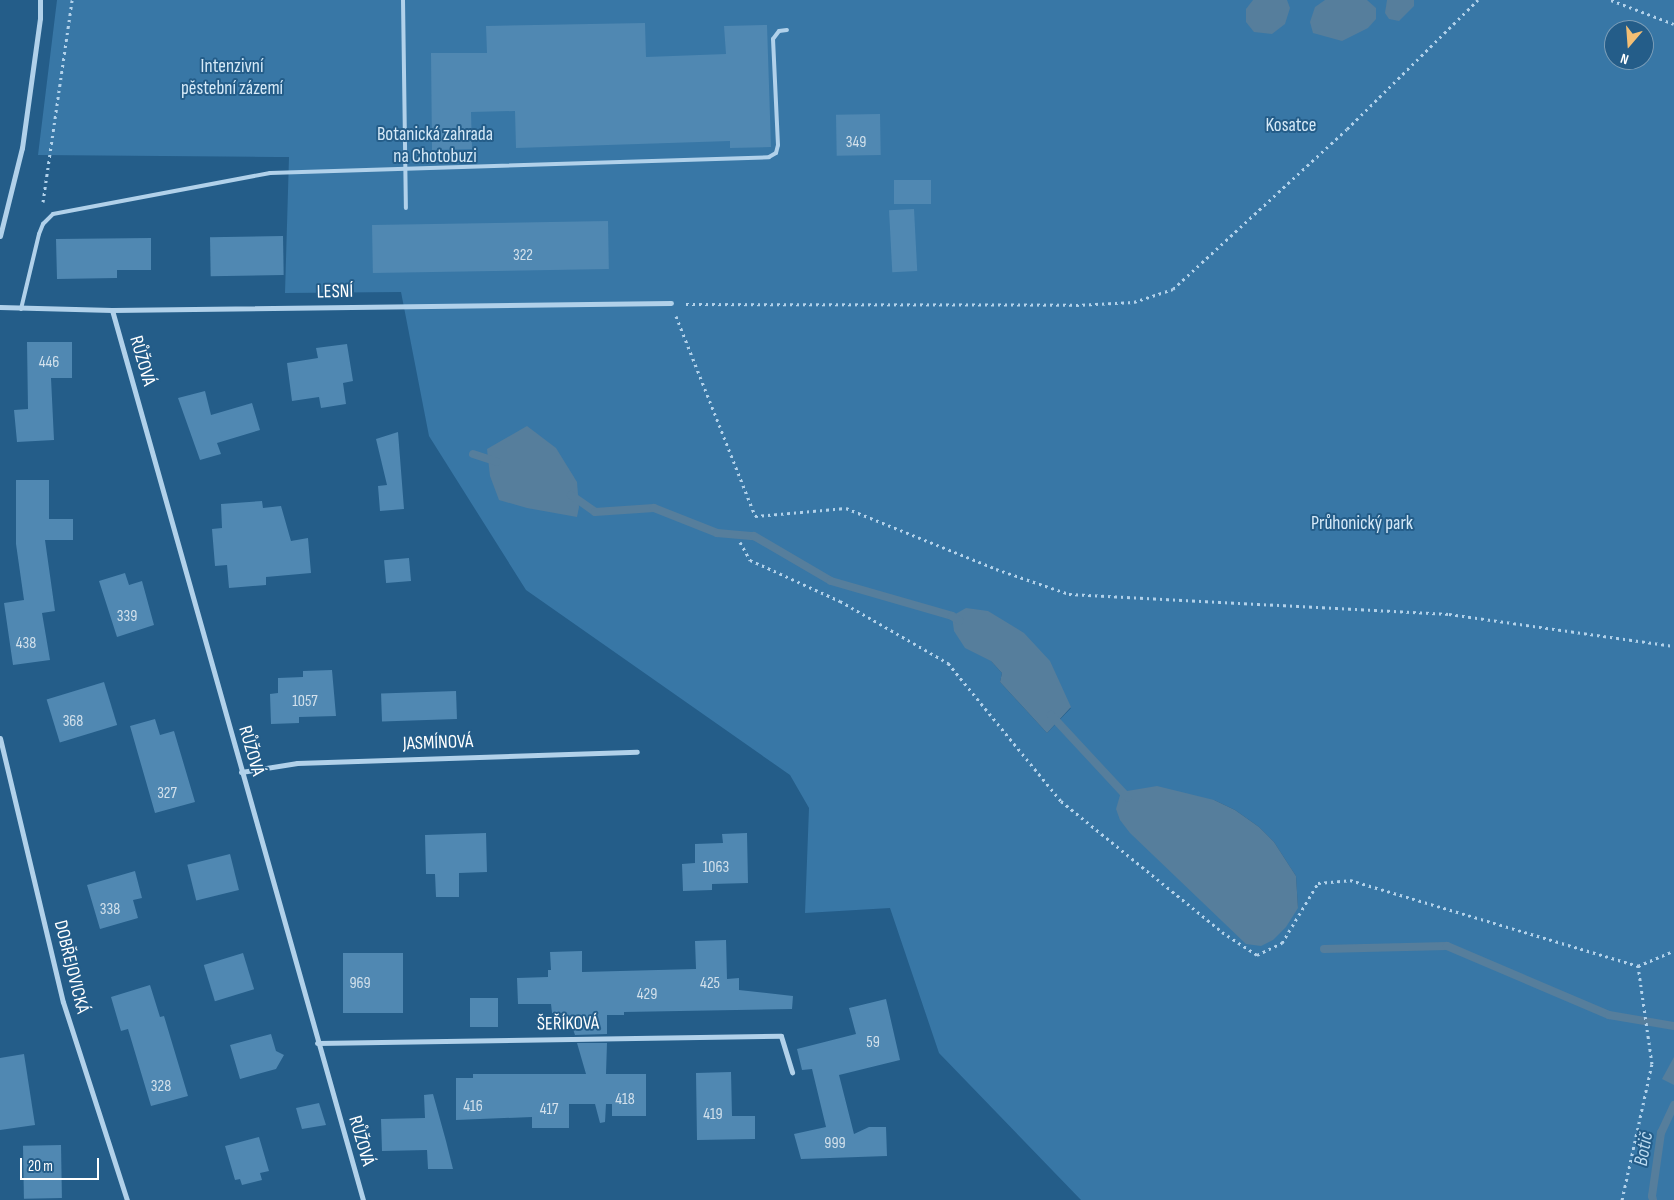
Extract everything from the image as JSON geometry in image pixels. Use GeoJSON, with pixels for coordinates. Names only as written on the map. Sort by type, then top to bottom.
{"type":"FeatureCollection","features":[{"type":"Feature","properties":{"kind":"street"},"geometry":{"type":"LineString","coordinates":[[0,236],[22,148],[40,18],[40,0]]}},
{"type":"Feature","properties":{"kind":"street","name":"LESNÍ"},"geometry":{"type":"LineString","coordinates":[[0,307],[112,310],[671,303]]}},
{"type":"Feature","properties":{"kind":"street","name":"RŮŽOVÁ"},"geometry":{"type":"LineString","coordinates":[[112,310],[363,1200]]}},
{"type":"Feature","properties":{"kind":"street","name":"DOBŘEJOVICKÁ"},"geometry":{"type":"LineString","coordinates":[[0,738],[63,1002],[127,1200]]}},
{"type":"Feature","properties":{"kind":"street","name":"JASMÍNOVÁ"},"geometry":{"type":"LineString","coordinates":[[241,772],[297,763],[637,752]]}},
{"type":"Feature","properties":{"kind":"street","name":"ŠEŘÍKOVÁ"},"geometry":{"type":"LineString","coordinates":[[317,1042],[781,1036],[792,1072]]}},
{"type":"Feature","properties":{"kind":"lane"},"geometry":{"type":"LineString","coordinates":[[403,0],[406,208]]}},
{"type":"Feature","properties":{"kind":"lane"},"geometry":{"type":"LineString","coordinates":[[21,309],[43,224],[53,214],[270,173],[769,156],[776,154],[778,145],[773,39],[779,31],[787,30]]}},
{"type":"Feature","properties":{"kind":"path"},"geometry":{"type":"LineString","coordinates":[[43,224],[44,184],[69,35],[72,0]]}},
{"type":"Feature","properties":{"kind":"path"},"geometry":{"type":"LineString","coordinates":[[1478,0],[1347,129],[1173,289],[1134,302],[1076,305],[671,303],[755,516],[846,508],[996,569],[1069,594],[1449,614],[1674,646]]}},
{"type":"Feature","properties":{"kind":"path"},"geometry":{"type":"LineString","coordinates":[[1611,0],[1674,24]]}},
{"type":"Feature","properties":{"kind":"path"},"geometry":{"type":"LineString","coordinates":[[740,542],[750,560],[840,601],[948,663],[1060,801],[1222,932],[1257,955],[1282,943],[1318,883],[1350,880],[1638,966],[1674,951]]}},
{"type":"Feature","properties":{"kind":"path"},"geometry":{"type":"LineString","coordinates":[[1622,1200],[1652,1064],[1638,966]]}},
{"type":"Feature","properties":{"kind":"green space","name":"Průhonický park"},"geometry":{"type":"Polygon","coordinates":[[[57,0],[1674,0],[1674,1200],[1081,1200],[939,1053],[890,908],[805,913],[809,808],[790,775],[526,590],[429,436],[401,292],[285,293],[289,157],[38,155],[57,0]],[[991,661],[1002,673],[1000,682],[1047,733],[1071,708],[991,661]],[[1214,800],[1298,908],[1296,876],[1274,842],[1259,827],[1235,810],[1214,800]]]}},
{"type":"Feature","properties":{"kind":"shaded area"},"geometry":{"type":"Polygon","coordinates":[[[1253,0],[1287,0],[1290,8],[1285,24],[1272,34],[1254,32],[1246,22],[1246,9],[1253,0]]]}},
{"type":"Feature","properties":{"kind":"shaded area"},"geometry":{"type":"Polygon","coordinates":[[[1325,0],[1367,0],[1376,8],[1376,19],[1368,28],[1342,41],[1313,33],[1310,22],[1315,7],[1325,0]]]}},
{"type":"Feature","properties":{"kind":"shaded area"},"geometry":{"type":"Polygon","coordinates":[[[1387,0],[1414,0],[1414,6],[1399,21],[1389,19],[1385,13],[1387,0]]]}},
{"type":"Feature","properties":{"kind":"shaded area"},"geometry":{"type":"Polygon","coordinates":[[[527,426],[556,448],[577,482],[579,507],[577,517],[527,508],[499,500],[490,476],[487,449],[527,426]]]}},
{"type":"Feature","properties":{"kind":"shaded area"},"geometry":{"type":"Polygon","coordinates":[[[966,608],[988,611],[1024,633],[1050,661],[1071,707],[1047,733],[1000,682],[1002,673],[991,661],[965,648],[954,631],[952,616],[966,608]]]}},
{"type":"Feature","properties":{"kind":"shaded area"},"geometry":{"type":"Polygon","coordinates":[[[1157,786],[1214,800],[1235,810],[1259,827],[1274,842],[1296,876],[1298,908],[1286,927],[1273,940],[1261,946],[1246,944],[1130,833],[1120,820],[1116,809],[1121,792],[1157,786]]]}},
{"type":"Feature","properties":{"kind":"shaded area"},"geometry":{"type":"Polygon","coordinates":[[[1674,1057],[1674,1085],[1662,1079],[1674,1057]]]}},
{"type":"Feature","properties":{"kind":"building"},"geometry":{"type":"Polygon","coordinates":[[[645,23],[646,57],[726,54],[724,26],[767,25],[771,147],[730,148],[730,141],[516,148],[515,111],[471,112],[472,149],[432,150],[431,53],[487,53],[486,26],[645,23]]]}},
{"type":"Feature","properties":{"kind":"building"},"geometry":{"type":"Polygon","coordinates":[[[880,114],[881,155],[837,156],[836,115],[880,114]]]}},
{"type":"Feature","properties":{"kind":"building"},"geometry":{"type":"Polygon","coordinates":[[[894,180],[931,180],[931,204],[894,204],[894,180]]]}},
{"type":"Feature","properties":{"kind":"building"},"geometry":{"type":"Polygon","coordinates":[[[914,209],[917,271],[892,272],[889,210],[914,209]]]}},
{"type":"Feature","properties":{"kind":"building"},"geometry":{"type":"Polygon","coordinates":[[[608,221],[609,269],[373,273],[372,225],[608,221]]]}},
{"type":"Feature","properties":{"kind":"building"},"geometry":{"type":"Polygon","coordinates":[[[283,236],[284,275],[211,276],[210,237],[283,236]]]}},
{"type":"Feature","properties":{"kind":"building"},"geometry":{"type":"Polygon","coordinates":[[[151,238],[151,270],[117,270],[117,278],[57,279],[56,239],[151,238]]]}},
{"type":"Feature","properties":{"kind":"building"},"geometry":{"type":"Polygon","coordinates":[[[27,342],[72,342],[72,378],[51,378],[54,440],[17,442],[14,410],[28,409],[27,342]]]}},
{"type":"Feature","properties":{"kind":"building"},"geometry":{"type":"Polygon","coordinates":[[[347,344],[353,381],[343,383],[346,404],[321,408],[319,397],[292,401],[287,363],[318,358],[316,348],[347,344]]]}},
{"type":"Feature","properties":{"kind":"building"},"geometry":{"type":"Polygon","coordinates":[[[205,391],[211,415],[252,403],[260,430],[217,443],[221,454],[200,460],[178,398],[205,391]]]}},
{"type":"Feature","properties":{"kind":"building"},"geometry":{"type":"Polygon","coordinates":[[[398,432],[404,509],[380,511],[378,486],[387,485],[376,439],[398,432]]]}},
{"type":"Feature","properties":{"kind":"building"},"geometry":{"type":"Polygon","coordinates":[[[16,480],[49,480],[49,519],[73,519],[73,540],[45,540],[55,611],[42,613],[50,660],[13,665],[4,603],[24,600],[16,544],[16,480]]]}},
{"type":"Feature","properties":{"kind":"building"},"geometry":{"type":"Polygon","coordinates":[[[262,501],[263,508],[281,506],[291,541],[308,538],[311,573],[266,577],[266,585],[229,588],[227,565],[215,566],[212,529],[222,528],[221,504],[262,501]]]}},
{"type":"Feature","properties":{"kind":"building"},"geometry":{"type":"Polygon","coordinates":[[[409,558],[411,581],[386,583],[384,560],[409,558]]]}},
{"type":"Feature","properties":{"kind":"building"},"geometry":{"type":"Polygon","coordinates":[[[125,573],[129,585],[142,581],[154,625],[117,637],[99,581],[125,573]]]}},
{"type":"Feature","properties":{"kind":"building"},"geometry":{"type":"Polygon","coordinates":[[[332,670],[336,716],[299,717],[299,723],[271,724],[270,694],[278,693],[278,678],[303,677],[303,671],[332,670]]]}},
{"type":"Feature","properties":{"kind":"building"},"geometry":{"type":"Polygon","coordinates":[[[104,682],[117,725],[60,743],[47,700],[104,682]]]}},
{"type":"Feature","properties":{"kind":"building"},"geometry":{"type":"Polygon","coordinates":[[[456,691],[457,719],[382,722],[381,694],[456,691]]]}},
{"type":"Feature","properties":{"kind":"building"},"geometry":{"type":"Polygon","coordinates":[[[155,719],[160,735],[174,731],[195,802],[155,813],[130,726],[155,719]]]}},
{"type":"Feature","properties":{"kind":"building"},"geometry":{"type":"Polygon","coordinates":[[[486,833],[487,872],[459,873],[459,897],[436,897],[435,874],[426,874],[425,835],[486,833]]]}},
{"type":"Feature","properties":{"kind":"building"},"geometry":{"type":"Polygon","coordinates":[[[747,833],[748,883],[712,884],[712,890],[683,891],[682,864],[695,863],[695,844],[723,843],[722,834],[747,833]]]}},
{"type":"Feature","properties":{"kind":"building"},"geometry":{"type":"Polygon","coordinates":[[[230,854],[239,890],[196,901],[187,865],[230,854]]]}},
{"type":"Feature","properties":{"kind":"building"},"geometry":{"type":"Polygon","coordinates":[[[135,871],[142,898],[133,900],[138,918],[100,929],[87,885],[135,871]]]}},
{"type":"Feature","properties":{"kind":"building"},"geometry":{"type":"Polygon","coordinates":[[[726,940],[727,979],[739,978],[739,990],[793,996],[792,1009],[624,1012],[624,1015],[607,1015],[607,1034],[575,1035],[571,1023],[562,1013],[552,1013],[551,1004],[518,1004],[517,978],[548,977],[548,970],[551,970],[550,952],[582,951],[582,972],[696,969],[695,941],[726,940]]]}},
{"type":"Feature","properties":{"kind":"building"},"geometry":{"type":"Polygon","coordinates":[[[243,953],[254,989],[215,1001],[204,965],[243,953]]]}},
{"type":"Feature","properties":{"kind":"building"},"geometry":{"type":"Polygon","coordinates":[[[343,953],[403,953],[403,1013],[343,1013],[343,953]]]}},
{"type":"Feature","properties":{"kind":"building"},"geometry":{"type":"Polygon","coordinates":[[[150,985],[160,1017],[164,1016],[188,1096],[151,1106],[128,1029],[121,1031],[111,997],[150,985]]]}},
{"type":"Feature","properties":{"kind":"building"},"geometry":{"type":"Polygon","coordinates":[[[470,998],[498,998],[498,1027],[470,1027],[470,998]]]}},
{"type":"Feature","properties":{"kind":"building"},"geometry":{"type":"Polygon","coordinates":[[[886,999],[900,1060],[839,1075],[854,1134],[869,1127],[886,1127],[887,1156],[801,1159],[794,1134],[826,1127],[812,1069],[802,1070],[797,1049],[856,1034],[849,1008],[886,999]]]}},
{"type":"Feature","properties":{"kind":"building"},"geometry":{"type":"Polygon","coordinates":[[[271,1034],[276,1051],[284,1055],[276,1069],[240,1079],[230,1045],[271,1034]]]}},
{"type":"Feature","properties":{"kind":"building"},"geometry":{"type":"Polygon","coordinates":[[[577,1043],[607,1043],[606,1074],[646,1074],[646,1116],[612,1116],[612,1104],[606,1104],[605,1122],[600,1123],[595,1104],[569,1104],[569,1128],[532,1128],[532,1117],[456,1120],[456,1078],[473,1078],[473,1074],[586,1074],[577,1043]]]}},
{"type":"Feature","properties":{"kind":"building"},"geometry":{"type":"Polygon","coordinates":[[[24,1054],[35,1125],[0,1130],[0,1058],[24,1054]]]}},
{"type":"Feature","properties":{"kind":"building"},"geometry":{"type":"Polygon","coordinates":[[[731,1072],[732,1116],[755,1116],[755,1139],[697,1140],[696,1073],[731,1072]]]}},
{"type":"Feature","properties":{"kind":"building"},"geometry":{"type":"Polygon","coordinates":[[[433,1094],[453,1169],[428,1169],[427,1150],[382,1151],[381,1119],[425,1118],[424,1095],[433,1094]]]}},
{"type":"Feature","properties":{"kind":"building"},"geometry":{"type":"Polygon","coordinates":[[[319,1103],[326,1125],[302,1129],[296,1108],[319,1103]]]}},
{"type":"Feature","properties":{"kind":"building"},"geometry":{"type":"Polygon","coordinates":[[[259,1137],[269,1171],[260,1173],[262,1180],[242,1185],[240,1179],[235,1180],[225,1146],[259,1137]]]}},
{"type":"Feature","properties":{"kind":"building"},"geometry":{"type":"Polygon","coordinates":[[[61,1145],[62,1198],[24,1199],[23,1146],[61,1145]]]}},
{"type":"Feature","properties":{"kind":"waterway"},"geometry":{"type":"LineString","coordinates":[[473,454],[497,462]]}},
{"type":"Feature","properties":{"kind":"waterway"},"geometry":{"type":"LineString","coordinates":[[571,495],[595,512],[654,508],[717,533],[754,536],[831,581],[952,616],[960,621]]}},
{"type":"Feature","properties":{"kind":"waterway"},"geometry":{"type":"LineString","coordinates":[[1051,715],[1128,798]]}},
{"type":"Feature","properties":{"kind":"waterway"},"geometry":{"type":"LineString","coordinates":[[1324,949],[1447,946],[1609,1015],[1674,1026]]}},
{"type":"Feature","properties":{"kind":"waterway","name":"Botič"},"geometry":{"type":"LineString","coordinates":[[1653,1200],[1661,1133],[1674,1105]]}},
{"type":"Feature","properties":{"kind":"park label","name":"Intenzivní pěstební zázemí"},"geometry":{"type":"Point","coordinates":[232,78]}},
{"type":"Feature","properties":{"kind":"park label","name":"Kosatce"},"geometry":{"type":"Point","coordinates":[1291,126]}},
{"type":"Feature","properties":{"kind":"park label","name":"Botanická zahrada na Chotobuzi"},"geometry":{"type":"Point","coordinates":[435,146]}}]}
